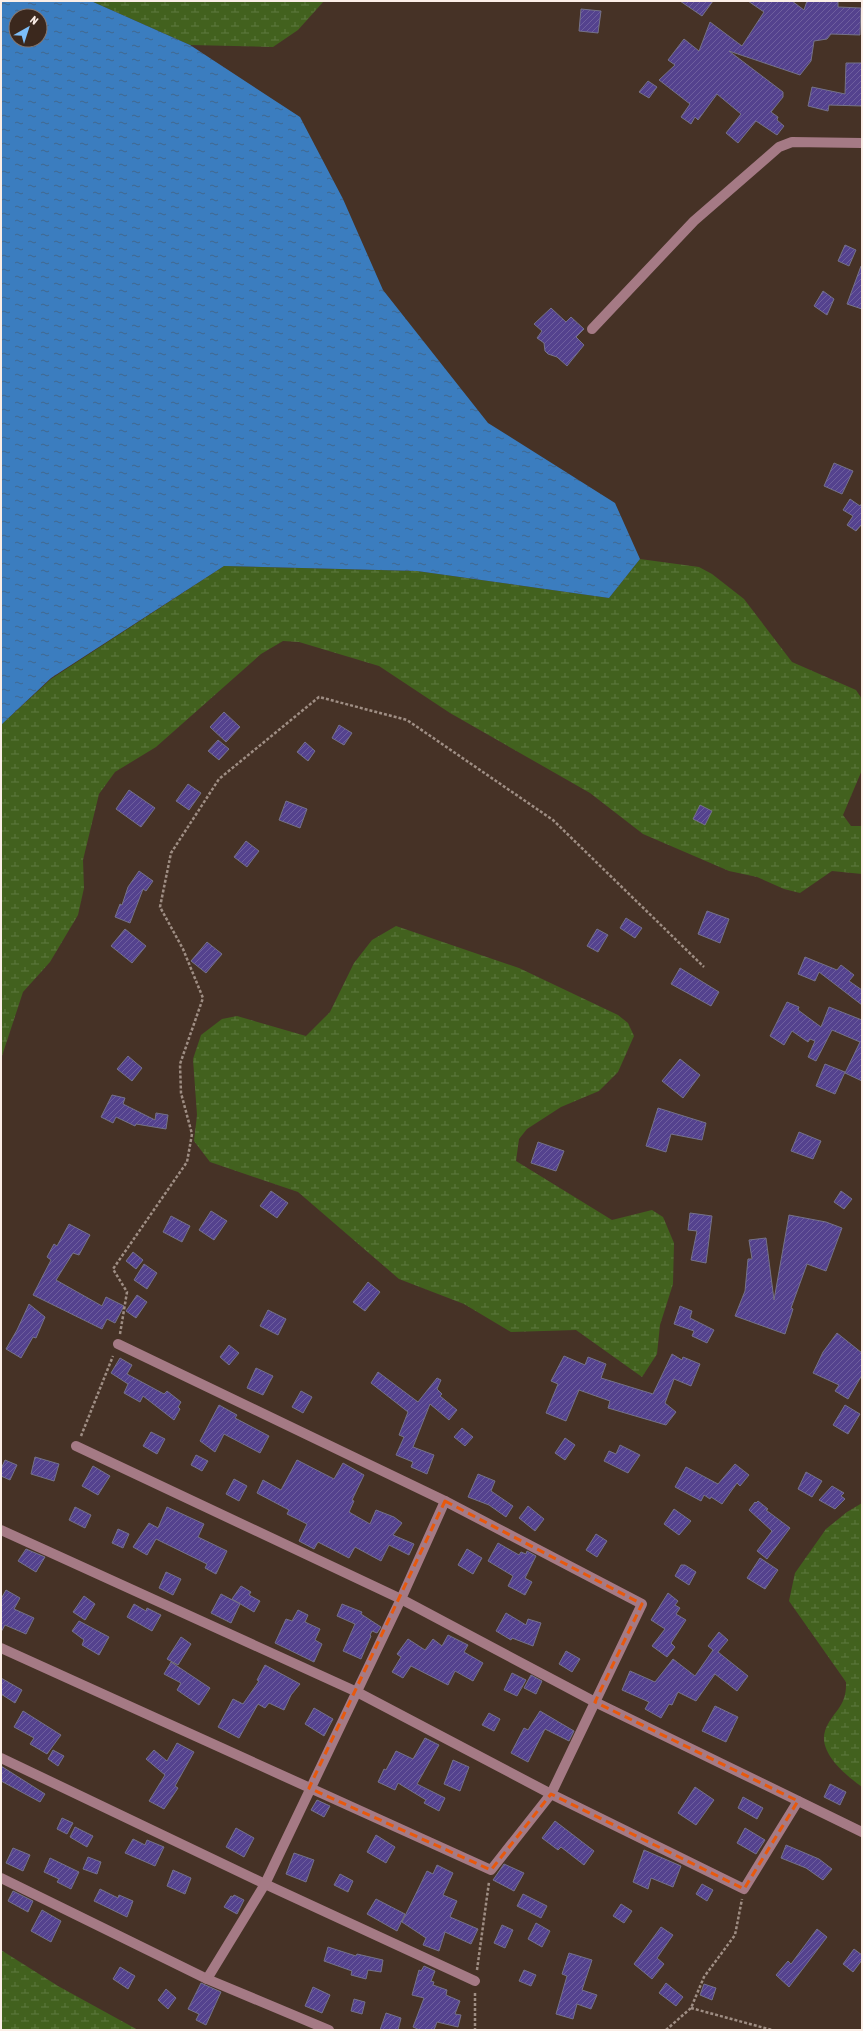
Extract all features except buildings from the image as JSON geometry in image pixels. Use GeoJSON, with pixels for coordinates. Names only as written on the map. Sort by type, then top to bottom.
{"type":"FeatureCollection","features":[{"type":"Feature","properties":{"kind":"street"},"geometry":{"type":"LineString","coordinates":[[592,329],[694,221],[779,147],[792,142],[862,143]]}},
{"type":"Feature","properties":{"kind":"street"},"geometry":{"type":"LineString","coordinates":[[1,1648],[491,1870],[551,1794],[642,1604],[445,1501],[118,1344]]}},
{"type":"Feature","properties":{"kind":"street"},"geometry":{"type":"LineString","coordinates":[[76,1446],[401,1599],[595,1702],[862,1832]]}},
{"type":"Feature","properties":{"kind":"street"},"geometry":{"type":"LineString","coordinates":[[207,1979],[264,1884],[401,1599],[445,1501]]}},
{"type":"Feature","properties":{"kind":"street"},"geometry":{"type":"LineString","coordinates":[[1,1530],[357,1692],[551,1794],[744,1889],[798,1801]]}},
{"type":"Feature","properties":{"kind":"street"},"geometry":{"type":"LineString","coordinates":[[1,1758],[264,1884],[475,1981]]}},
{"type":"Feature","properties":{"kind":"street"},"geometry":{"type":"LineString","coordinates":[[1,1878],[207,1979],[329,2030]]}},
{"type":"Feature","properties":{"kind":"path"},"geometry":{"type":"LineString","coordinates":[[76,1446],[118,1344],[127,1292],[113,1269],[187,1162],[192,1134],[181,1093],[180,1064],[202,998],[183,948],[160,907],[171,853],[219,779],[319,697],[407,720],[553,820],[704,967]]}},
{"type":"Feature","properties":{"kind":"path"},"geometry":{"type":"LineString","coordinates":[[475,2030],[475,1981],[491,1870]]}},
{"type":"Feature","properties":{"kind":"path"},"geometry":{"type":"LineString","coordinates":[[666,2030],[691,2008],[704,1977],[735,1935],[744,1889]]}},
{"type":"Feature","properties":{"kind":"path"},"geometry":{"type":"LineString","coordinates":[[691,2008],[772,2030]]}},
{"type":"Feature","properties":{"kind":"highlighted area"},"geometry":{"type":"Polygon","coordinates":[[[445,1501],[642,1604],[595,1702],[798,1801],[744,1889],[551,1794],[491,1870],[309,1788],[445,1501]]]}},
{"type":"Feature","properties":{"kind":"green space"},"geometry":{"type":"Polygon","coordinates":[[[91,1],[324,1],[298,30],[273,47],[190,45],[91,1]]]}},
{"type":"Feature","properties":{"kind":"green space"},"geometry":{"type":"Polygon","coordinates":[[[640,559],[699,567],[712,574],[744,599],[792,662],[856,690],[862,699],[862,770],[843,815],[851,826],[862,826],[862,874],[832,871],[800,893],[784,889],[757,877],[729,871],[643,834],[590,793],[450,713],[379,666],[299,642],[283,641],[261,654],[156,747],[115,772],[99,794],[83,860],[84,888],[78,915],[50,962],[23,992],[1,1059],[1,725],[51,679],[224,566],[417,571],[609,598],[640,559]]]}},
{"type":"Feature","properties":{"kind":"green space"},"geometry":{"type":"Polygon","coordinates":[[[396,926],[519,968],[618,1015],[628,1023],[634,1036],[618,1072],[599,1091],[561,1107],[527,1129],[519,1139],[516,1161],[612,1220],[652,1210],[663,1217],[674,1243],[673,1284],[660,1325],[657,1354],[642,1377],[576,1330],[511,1332],[464,1304],[399,1279],[298,1192],[210,1162],[194,1141],[197,1115],[193,1059],[201,1035],[222,1019],[237,1016],[306,1036],[330,1012],[354,963],[372,940],[396,926]]]}},
{"type":"Feature","properties":{"kind":"green space"},"geometry":{"type":"Polygon","coordinates":[[[862,1503],[862,1787],[835,1763],[826,1747],[824,1739],[828,1724],[842,1704],[846,1691],[846,1682],[789,1601],[795,1573],[826,1529],[847,1512],[862,1503]]]}},
{"type":"Feature","properties":{"kind":"green space"},"geometry":{"type":"Polygon","coordinates":[[[1,1950],[58,1986],[138,2030],[1,2030],[1,1950]]]}},
{"type":"Feature","properties":{"kind":"water"},"geometry":{"type":"Polygon","coordinates":[[[1,1],[91,1],[190,45],[300,117],[343,199],[383,290],[488,423],[615,503],[640,559],[609,598],[417,571],[224,566],[51,678],[1,725],[1,1]]]}}]}
